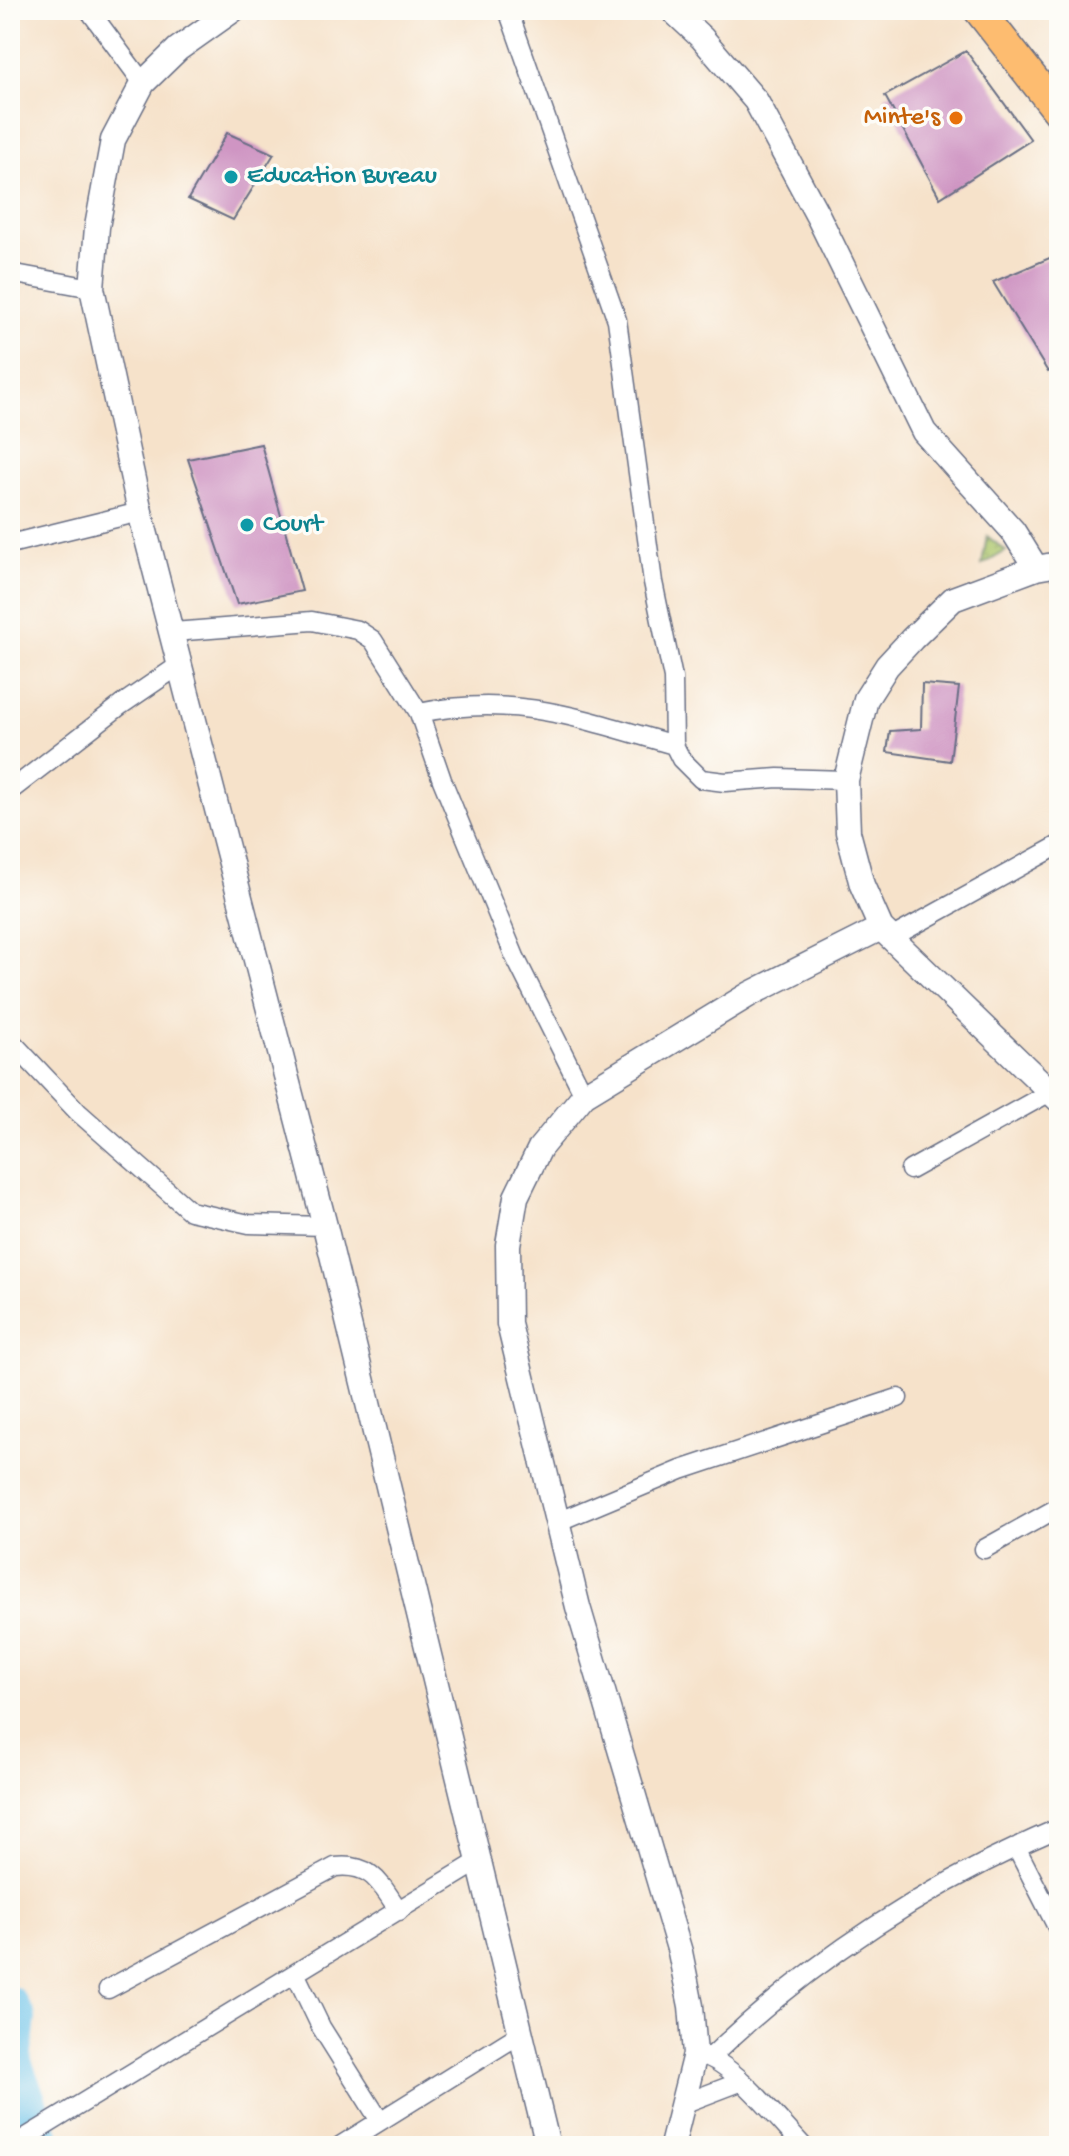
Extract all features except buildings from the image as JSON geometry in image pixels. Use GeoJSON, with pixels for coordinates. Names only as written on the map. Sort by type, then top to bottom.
{"type":"FeatureCollection","features":[{"type":"Feature","properties":{"kind":"highway"},"geometry":{"type":"LineString","coordinates":[[979,10],[1059,112]]}},
{"type":"Feature","properties":{"kind":"street"},"geometry":{"type":"LineString","coordinates":[[89,10],[143,83]]}},
{"type":"Feature","properties":{"kind":"street"},"geometry":{"type":"LineString","coordinates":[[233,10],[178,49],[143,83],[113,140],[97,227],[92,288],[140,512],[325,1226],[548,2146]]}},
{"type":"Feature","properties":{"kind":"street"},"geometry":{"type":"LineString","coordinates":[[508,10],[617,320],[653,582],[673,678],[674,745],[681,759],[701,779],[725,782],[778,778],[846,780]]}},
{"type":"Feature","properties":{"kind":"street"},"geometry":{"type":"LineString","coordinates":[[672,10],[702,38],[756,101],[819,218],[924,432],[1047,566],[953,599],[887,666],[866,699],[846,780],[848,832],[862,885],[886,933],[1056,1093],[910,1170]]}},
{"type":"Feature","properties":{"kind":"street"},"geometry":{"type":"LineString","coordinates":[[10,273],[92,288]]}},
{"type":"Feature","properties":{"kind":"street"},"geometry":{"type":"LineString","coordinates":[[10,544],[140,512]]}},
{"type":"Feature","properties":{"kind":"street"},"geometry":{"type":"LineString","coordinates":[[173,632],[312,621],[358,630],[380,648],[419,713],[442,780],[515,957],[584,1095]]}},
{"type":"Feature","properties":{"kind":"street"},"geometry":{"type":"LineString","coordinates":[[10,791],[121,705],[181,664]]}},
{"type":"Feature","properties":{"kind":"street"},"geometry":{"type":"LineString","coordinates":[[419,713],[458,705],[529,707],[674,745]]}},
{"type":"Feature","properties":{"kind":"street"},"geometry":{"type":"LineString","coordinates":[[803,2146],[740,2082],[703,2056],[680,1952],[636,1812],[557,1522],[509,1324],[508,1245],[516,1197],[540,1148],[584,1095],[750,994],[886,933],[1059,845]]}},
{"type":"Feature","properties":{"kind":"street"},"geometry":{"type":"LineString","coordinates":[[10,1040],[78,1112],[190,1211],[249,1224],[325,1226]]}},
{"type":"Feature","properties":{"kind":"street"},"geometry":{"type":"LineString","coordinates":[[557,1522],[681,1470],[898,1398]]}},
{"type":"Feature","properties":{"kind":"street"},"geometry":{"type":"LineString","coordinates":[[984,1549],[1059,1507]]}},
{"type":"Feature","properties":{"kind":"street"},"geometry":{"type":"LineString","coordinates":[[672,2146],[703,2056],[869,1929],[904,1912],[973,1866],[1059,1828]]}},
{"type":"Feature","properties":{"kind":"street"},"geometry":{"type":"LineString","coordinates":[[1016,1847],[1059,1931]]}},
{"type":"Feature","properties":{"kind":"street"},"geometry":{"type":"LineString","coordinates":[[12,2146],[479,1861]]}},
{"type":"Feature","properties":{"kind":"street"},"geometry":{"type":"LineString","coordinates":[[108,1989],[335,1867],[354,1865],[368,1871],[399,1911]]}},
{"type":"Feature","properties":{"kind":"street"},"geometry":{"type":"LineString","coordinates":[[296,1975],[321,2027],[380,2121]]}},
{"type":"Feature","properties":{"kind":"street"},"geometry":{"type":"LineString","coordinates":[[340,2146],[520,2034]]}},
{"type":"Feature","properties":{"kind":"street"},"geometry":{"type":"LineString","coordinates":[[685,2103],[740,2082]]}},
{"type":"Feature","properties":{"kind":"green space"},"geometry":{"type":"Polygon","coordinates":[[[987,536],[1006,551],[982,565],[987,536]]]}},
{"type":"Feature","properties":{"kind":"waterway"},"geometry":{"type":"LineString","coordinates":[[10,2003],[19,2018],[14,2060],[46,2146]]}},
{"type":"Feature","properties":{"kind":"place","name":"Minte's"},"geometry":{"type":"Point","coordinates":[956,118]}},
{"type":"Feature","properties":{"kind":"place","name":"Education Bureau"},"geometry":{"type":"Point","coordinates":[231,177]}},
{"type":"Feature","properties":{"kind":"place","name":"Court"},"geometry":{"type":"Point","coordinates":[247,525]}}]}
